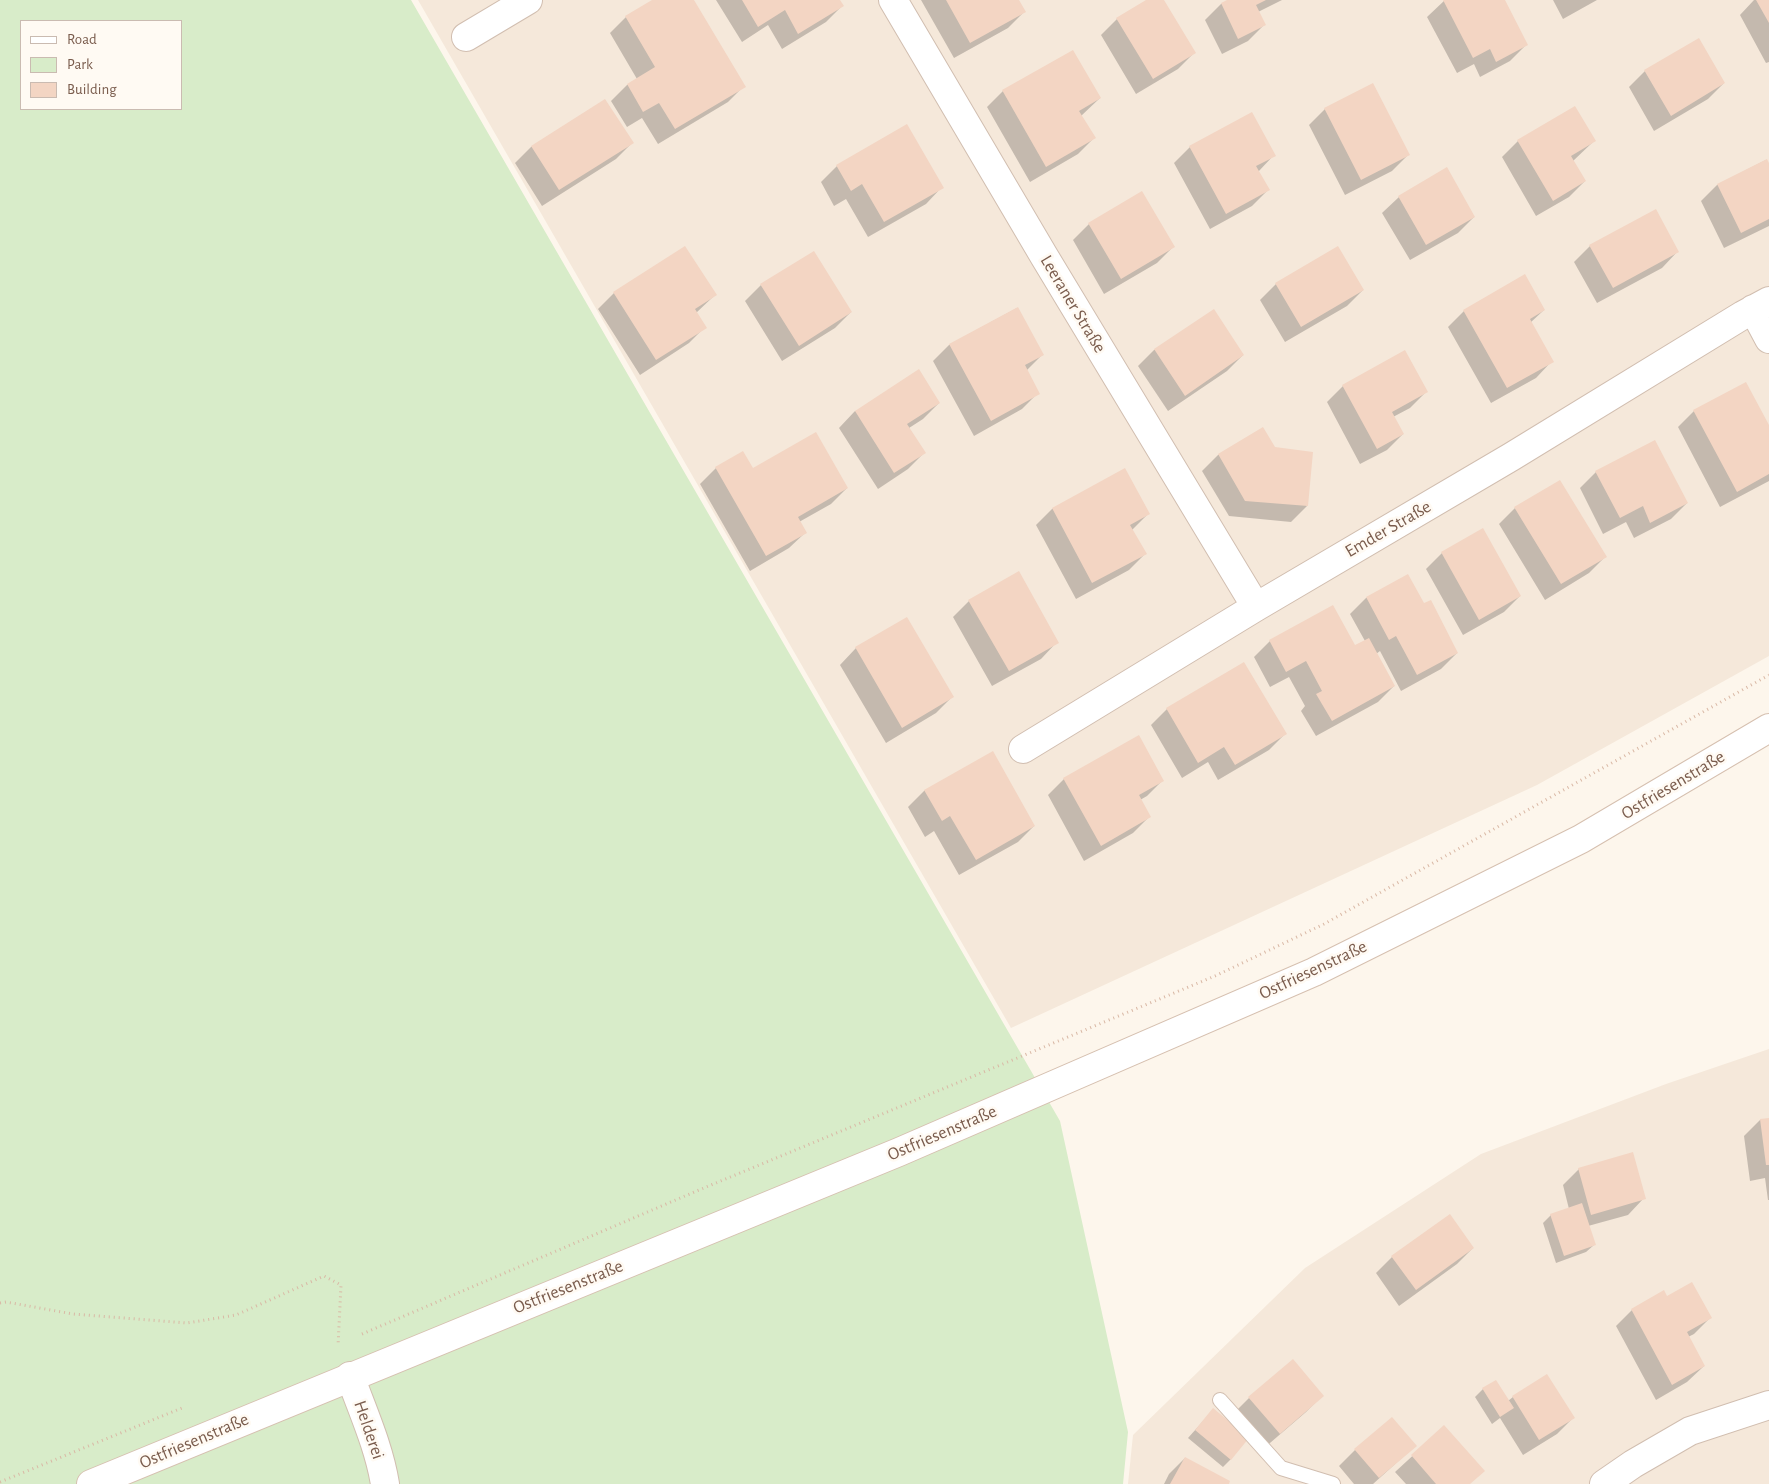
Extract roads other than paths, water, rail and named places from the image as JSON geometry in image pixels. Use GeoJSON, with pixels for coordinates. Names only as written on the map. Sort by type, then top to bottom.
{"type":"FeatureCollection","features":[{"type":"Feature","properties":{"kind":"street"},"geometry":{"type":"LineString","coordinates":[[466,37],[528,0]]}},
{"type":"Feature","properties":{"kind":"street","name":"Leeraner Straße"},"geometry":{"type":"LineString","coordinates":[[893,0],[1044,256],[1256,607]]}},
{"type":"Feature","properties":{"kind":"street","name":"Emder Straße"},"geometry":{"type":"LineString","coordinates":[[1023,749],[1256,607],[1511,457],[1761,305],[1769,339]]}},
{"type":"Feature","properties":{"kind":"street","name":"Ostfriesenstraße"},"geometry":{"type":"LineString","coordinates":[[91,1484],[899,1152],[1314,972],[1581,839],[1769,728]]}},
{"type":"Feature","properties":{"kind":"street","name":"Helderei"},"geometry":{"type":"LineString","coordinates":[[350,1376],[372,1435],[382,1469],[384,1484]]}},
{"type":"Feature","properties":{"kind":"street"},"geometry":{"type":"LineString","coordinates":[[1604,1484],[1633,1464],[1690,1431],[1769,1406]]}},
{"type":"Feature","properties":{"kind":"lane"},"geometry":{"type":"LineString","coordinates":[[1220,1400],[1281,1468],[1334,1484]]}}]}
